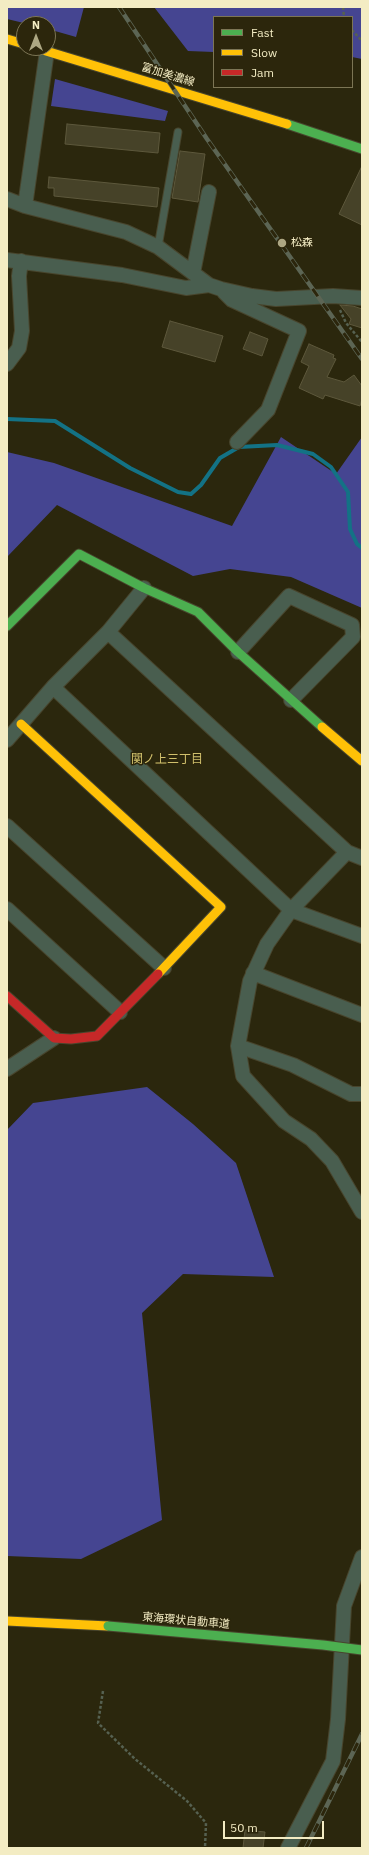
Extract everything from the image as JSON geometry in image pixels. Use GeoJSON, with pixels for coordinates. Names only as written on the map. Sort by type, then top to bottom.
{"type":"FeatureCollection","features":[{"type":"Feature","properties":{"kind":"main road","name":"富加美濃線"},"geometry":{"type":"LineString","coordinates":[[56,54],[294,126],[362,149]]}},
{"type":"Feature","properties":{"kind":"main road"},"geometry":{"type":"LineString","coordinates":[[7,626],[79,554],[144,588],[198,612],[238,652],[362,761]]}},
{"type":"Feature","properties":{"kind":"main road"},"geometry":{"type":"LineString","coordinates":[[7,996],[54,1038],[71,1039],[97,1036],[221,907],[21,724]]}},
{"type":"Feature","properties":{"kind":"main road","name":"東海環状自動車道"},"geometry":{"type":"LineString","coordinates":[[7,1621],[108,1626],[323,1645],[362,1650]]}},
{"type":"Feature","properties":{"kind":"street"},"geometry":{"type":"LineString","coordinates":[[25,206],[41,56]]}},
{"type":"Feature","properties":{"kind":"street"},"geometry":{"type":"LineString","coordinates":[[193,273],[209,192]]}},
{"type":"Feature","properties":{"kind":"street"},"geometry":{"type":"LineString","coordinates":[[7,199],[25,206],[126,232],[158,247],[232,300],[299,331],[268,410],[237,442]]}},
{"type":"Feature","properties":{"kind":"street"},"geometry":{"type":"LineString","coordinates":[[7,364],[19,348],[22,331],[19,276],[14,260],[122,275],[186,288],[215,287],[252,296],[276,299],[333,296],[362,298]]}},
{"type":"Feature","properties":{"kind":"street"},"geometry":{"type":"LineString","coordinates":[[7,740],[53,687],[108,632],[144,588]]}},
{"type":"Feature","properties":{"kind":"street"},"geometry":{"type":"LineString","coordinates":[[238,652],[289,596],[352,625],[353,637],[291,700]]}},
{"type":"Feature","properties":{"kind":"street"},"geometry":{"type":"LineString","coordinates":[[108,632],[347,852],[362,858]]}},
{"type":"Feature","properties":{"kind":"street"},"geometry":{"type":"LineString","coordinates":[[53,687],[291,910],[362,936]]}},
{"type":"Feature","properties":{"kind":"street"},"geometry":{"type":"LineString","coordinates":[[7,826],[164,968]]}},
{"type":"Feature","properties":{"kind":"street"},"geometry":{"type":"LineString","coordinates":[[347,852],[291,910],[267,944],[250,981],[238,1046],[243,1076],[284,1121],[312,1139],[332,1160],[362,1212]]}},
{"type":"Feature","properties":{"kind":"street"},"geometry":{"type":"LineString","coordinates":[[7,909],[120,1012]]}},
{"type":"Feature","properties":{"kind":"street"},"geometry":{"type":"LineString","coordinates":[[253,973],[362,1014]]}},
{"type":"Feature","properties":{"kind":"street"},"geometry":{"type":"LineString","coordinates":[[7,1069],[54,1038]]}},
{"type":"Feature","properties":{"kind":"street"},"geometry":{"type":"LineString","coordinates":[[238,1046],[293,1065],[351,1094],[362,1094]]}},
{"type":"Feature","properties":{"kind":"street"},"geometry":{"type":"LineString","coordinates":[[288,1848],[333,1761],[338,1719],[344,1606],[362,1557]]}},
{"type":"Feature","properties":{"kind":"lane"},"geometry":{"type":"LineString","coordinates":[[158,247],[178,132]]}},
{"type":"Feature","properties":{"kind":"path"},"geometry":{"type":"LineString","coordinates":[[353,31],[362,42]]}},
{"type":"Feature","properties":{"kind":"path"},"geometry":{"type":"LineString","coordinates":[[333,296],[346,323],[362,342]]}},
{"type":"Feature","properties":{"kind":"path"},"geometry":{"type":"LineString","coordinates":[[104,1691],[98,1723],[135,1760],[187,1801],[206,1823],[205,1848]]}},
{"type":"Feature","properties":{"kind":"shaded area"},"geometry":{"type":"Polygon","coordinates":[[[7,7],[84,7],[76,37],[56,31],[56,16],[16,16],[16,21],[7,19],[7,7]]]}},
{"type":"Feature","properties":{"kind":"shaded area"},"geometry":{"type":"Polygon","coordinates":[[[154,7],[362,7],[362,59],[353,57],[353,16],[213,16],[213,52],[188,51],[154,7]]]}},
{"type":"Feature","properties":{"kind":"shaded area"},"geometry":{"type":"Polygon","coordinates":[[[55,79],[168,111],[165,121],[51,106],[55,79]]]}},
{"type":"Feature","properties":{"kind":"shaded area"},"geometry":{"type":"Polygon","coordinates":[[[281,437],[336,474],[362,437],[362,608],[291,577],[230,569],[193,576],[57,505],[7,557],[7,452],[54,463],[232,526],[281,437]]]}},
{"type":"Feature","properties":{"kind":"shaded area"},"geometry":{"type":"Polygon","coordinates":[[[147,1087],[193,1124],[236,1163],[274,1277],[183,1274],[142,1313],[162,1520],[81,1559],[7,1556],[7,1130],[33,1103],[147,1087]]]}},
{"type":"Feature","properties":{"kind":"building"},"geometry":{"type":"Polygon","coordinates":[[[67,124],[160,133],[158,153],[65,144],[67,124]]]}},
{"type":"Feature","properties":{"kind":"building"},"geometry":{"type":"Polygon","coordinates":[[[180,151],[205,154],[198,202],[172,198],[180,151]]]}},
{"type":"Feature","properties":{"kind":"building"},"geometry":{"type":"Polygon","coordinates":[[[362,166],[362,225],[339,214],[362,166]]]}},
{"type":"Feature","properties":{"kind":"building"},"geometry":{"type":"Polygon","coordinates":[[[49,177],[159,188],[157,207],[54,196],[54,188],[48,188],[49,177]]]}},
{"type":"Feature","properties":{"kind":"building"},"geometry":{"type":"Polygon","coordinates":[[[340,305],[353,306],[362,309],[362,328],[349,324],[351,319],[340,305]]]}},
{"type":"Feature","properties":{"kind":"building"},"geometry":{"type":"Polygon","coordinates":[[[170,321],[223,336],[215,362],[162,347],[170,321]]]}},
{"type":"Feature","properties":{"kind":"building"},"geometry":{"type":"Polygon","coordinates":[[[250,332],[268,339],[262,356],[243,349],[250,332]]]}},
{"type":"Feature","properties":{"kind":"building"},"geometry":{"type":"Polygon","coordinates":[[[309,344],[334,355],[333,358],[336,359],[327,377],[344,382],[354,375],[362,386],[362,399],[360,406],[325,395],[323,399],[299,388],[309,366],[301,362],[309,344]]]}},
{"type":"Feature","properties":{"kind":"building"},"geometry":{"type":"Polygon","coordinates":[[[245,1830],[265,1832],[263,1848],[243,1848],[245,1830]]]}},
{"type":"Feature","properties":{"kind":"waterway"},"geometry":{"type":"LineString","coordinates":[[7,419],[55,421],[130,468],[178,492],[191,494],[201,485],[220,458],[239,447],[277,445],[313,454],[331,467],[348,492],[350,529],[357,544],[362,548]]}},
{"type":"Feature","properties":{"kind":"railway"},"geometry":{"type":"LineString","coordinates":[[119,7],[207,139],[362,359]]}},
{"type":"Feature","properties":{"kind":"railway"},"geometry":{"type":"LineString","coordinates":[[306,1848],[362,1734]]}},
{"type":"Feature","properties":{"kind":"traffic: fast"},"geometry":{"type":"LineString","coordinates":[[287,124],[362,149]]}},
{"type":"Feature","properties":{"kind":"traffic: fast"},"geometry":{"type":"LineString","coordinates":[[7,626],[79,554],[144,588],[198,612],[238,652],[322,727]]}},
{"type":"Feature","properties":{"kind":"traffic: fast"},"geometry":{"type":"LineString","coordinates":[[108,1626],[323,1645],[362,1650]]}},
{"type":"Feature","properties":{"kind":"traffic: slow"},"geometry":{"type":"LineString","coordinates":[[7,39],[16,42]]}},
{"type":"Feature","properties":{"kind":"traffic: slow"},"geometry":{"type":"LineString","coordinates":[[56,54],[287,124]]}},
{"type":"Feature","properties":{"kind":"traffic: slow"},"geometry":{"type":"LineString","coordinates":[[21,724],[221,907],[158,974]]}},
{"type":"Feature","properties":{"kind":"traffic: slow"},"geometry":{"type":"LineString","coordinates":[[322,727],[362,761]]}},
{"type":"Feature","properties":{"kind":"traffic: slow"},"geometry":{"type":"LineString","coordinates":[[7,1621],[108,1626]]}},
{"type":"Feature","properties":{"kind":"traffic: jam"},"geometry":{"type":"LineString","coordinates":[[7,996],[54,1038],[71,1039],[97,1036],[158,974]]}},
{"type":"Feature","properties":{"kind":"place","name":"松森"},"geometry":{"type":"Point","coordinates":[282,243]}},
{"type":"Feature","properties":{"kind":"district","name":"関ノ上三丁目"},"geometry":{"type":"Point","coordinates":[167,760]}}]}
